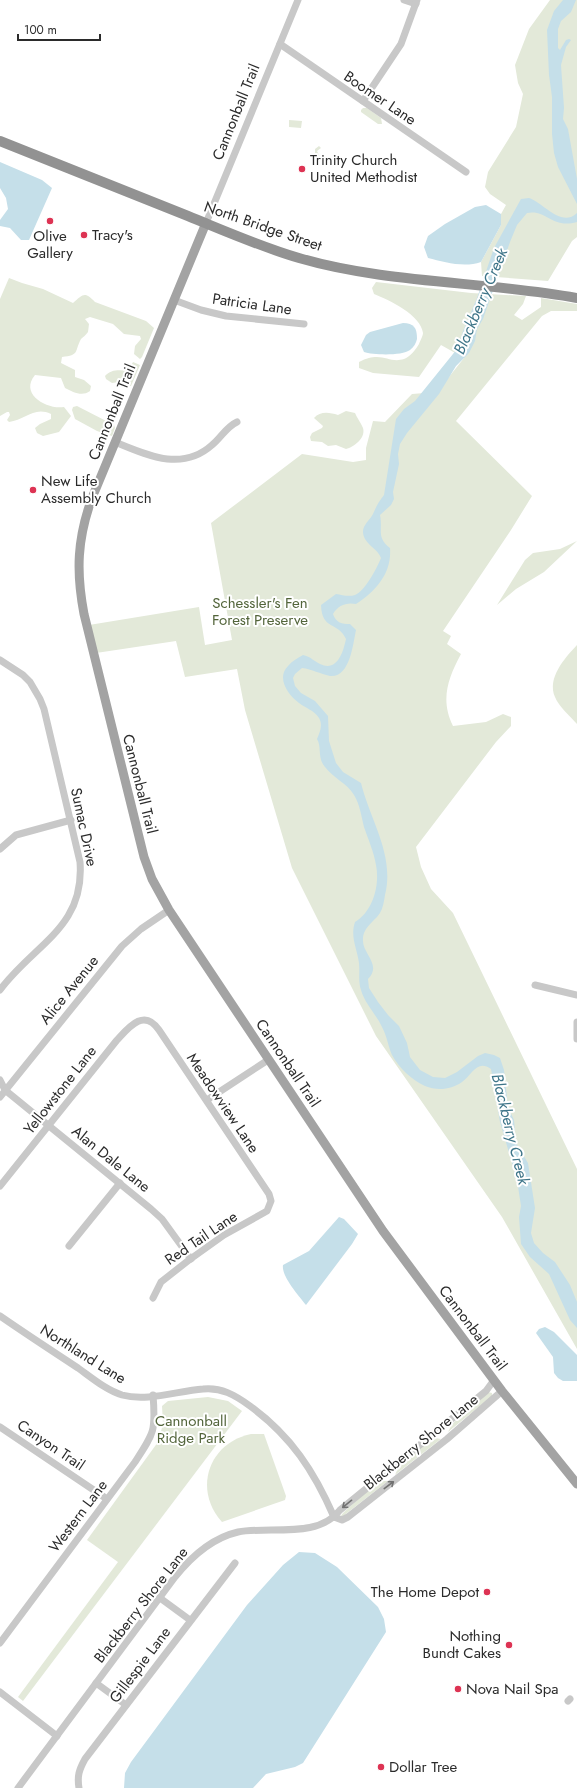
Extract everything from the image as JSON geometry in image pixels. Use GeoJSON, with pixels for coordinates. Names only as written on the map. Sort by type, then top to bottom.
{"type":"FeatureCollection","features":[{"type":"Feature","properties":{"kind":"highway","name":"North Bridge Street"},"geometry":{"type":"LineString","coordinates":[[0,141],[206,223],[299,258],[359,271],[406,278],[514,288],[577,298]]}},
{"type":"Feature","properties":{"kind":"main road","name":"Cannonball Trail"},"geometry":{"type":"LineString","coordinates":[[206,223],[88,509],[83,525],[79,557],[79,583],[92,648],[142,850],[152,879],[169,910],[383,1231],[502,1391],[577,1484]]}},
{"type":"Feature","properties":{"kind":"street","name":"Cannonball Trail"},"geometry":{"type":"LineString","coordinates":[[206,223],[298,0]]}},
{"type":"Feature","properties":{"kind":"street"},"geometry":{"type":"LineString","coordinates":[[363,101],[401,44],[417,2],[404,0]]}},
{"type":"Feature","properties":{"kind":"street","name":"Boomer Lane"},"geometry":{"type":"LineString","coordinates":[[280,44],[466,172]]}},
{"type":"Feature","properties":{"kind":"street","name":"Patricia Lane"},"geometry":{"type":"LineString","coordinates":[[174,300],[201,310],[226,316],[304,324]]}},
{"type":"Feature","properties":{"kind":"street"},"geometry":{"type":"LineString","coordinates":[[115,442],[158,458],[166,460],[182,460],[203,452],[213,445],[226,430],[237,422]]}},
{"type":"Feature","properties":{"kind":"street","name":"Sumac Drive"},"geometry":{"type":"LineString","coordinates":[[0,660],[23,675],[30,682],[40,699],[71,820],[80,862],[81,878],[78,897],[71,913],[61,928],[0,990]]}},
{"type":"Feature","properties":{"kind":"street"},"geometry":{"type":"LineString","coordinates":[[0,847],[16,835],[71,820]]}},
{"type":"Feature","properties":{"kind":"street","name":"Alice Avenue"},"geometry":{"type":"LineString","coordinates":[[0,1097],[3,1090],[122,946],[141,929],[169,910]]}},
{"type":"Feature","properties":{"kind":"street"},"geometry":{"type":"LineString","coordinates":[[535,986],[577,995]]}},
{"type":"Feature","properties":{"kind":"street","name":"Meadowview Lane"},"geometry":{"type":"LineString","coordinates":[[146,1019],[155,1024],[271,1197],[270,1206]]}},
{"type":"Feature","properties":{"kind":"street","name":"Yellowstone Lane"},"geometry":{"type":"LineString","coordinates":[[0,1186],[116,1040],[136,1022],[146,1019]]}},
{"type":"Feature","properties":{"kind":"street"},"geometry":{"type":"LineString","coordinates":[[577,1022],[577,1039]]}},
{"type":"Feature","properties":{"kind":"street"},"geometry":{"type":"LineString","coordinates":[[206,1100],[268,1060]]}},
{"type":"Feature","properties":{"kind":"street","name":"Alan Dale Lane"},"geometry":{"type":"LineString","coordinates":[[0,1080],[3,1090],[142,1200],[162,1219],[191,1258]]}},
{"type":"Feature","properties":{"kind":"street"},"geometry":{"type":"LineString","coordinates":[[69,1246],[120,1183]]}},
{"type":"Feature","properties":{"kind":"street","name":"Red Tail Lane"},"geometry":{"type":"LineString","coordinates":[[153,1298],[161,1282],[191,1258],[224,1235],[267,1211],[270,1206]]}},
{"type":"Feature","properties":{"kind":"street","name":"Northland Lane"},"geometry":{"type":"LineString","coordinates":[[0,1316],[114,1392],[133,1396],[153,1395],[204,1388],[222,1390],[236,1396],[264,1416],[284,1434],[302,1457],[315,1478],[334,1517]]}},
{"type":"Feature","properties":{"kind":"street","name":"Blackberry Shore Lane"},"geometry":{"type":"LineString","coordinates":[[18,1788],[188,1561],[204,1547],[221,1538],[238,1532],[308,1528],[322,1524],[334,1517],[340,1510],[486,1391],[494,1380]]}},
{"type":"Feature","properties":{"kind":"street","name":"Blackberry Shore Lane"},"geometry":{"type":"LineString","coordinates":[[334,1517],[342,1520],[449,1441],[502,1391]]}},
{"type":"Feature","properties":{"kind":"street","name":"Western Lane"},"geometry":{"type":"LineString","coordinates":[[0,1643],[150,1440],[155,1422],[153,1395]]}},
{"type":"Feature","properties":{"kind":"street","name":"Canyon Trail"},"geometry":{"type":"LineString","coordinates":[[0,1427],[107,1498]]}},
{"type":"Feature","properties":{"kind":"street"},"geometry":{"type":"LineString","coordinates":[[439,1429],[449,1441]]}},
{"type":"Feature","properties":{"kind":"street","name":"Gillespie Lane"},"geometry":{"type":"LineString","coordinates":[[79,1788],[79,1770],[85,1759],[235,1563]]}},
{"type":"Feature","properties":{"kind":"street"},"geometry":{"type":"LineString","coordinates":[[160,1598],[190,1620]]}},
{"type":"Feature","properties":{"kind":"street"},"geometry":{"type":"LineString","coordinates":[[96,1684],[126,1706]]}},
{"type":"Feature","properties":{"kind":"street"},"geometry":{"type":"LineString","coordinates":[[0,1692],[57,1736]]}},
{"type":"Feature","properties":{"kind":"green space"},"geometry":{"type":"Polygon","coordinates":[[[550,0],[577,0],[577,237],[572,241],[548,281],[482,276],[481,262],[501,225],[501,214],[506,205],[490,194],[485,187],[488,172],[516,127],[523,94],[518,83],[515,65],[529,29],[550,0]]]}},
{"type":"Feature","properties":{"kind":"green space"},"geometry":{"type":"Polygon","coordinates":[[[363,108],[367,108],[381,118],[382,124],[378,124],[361,112],[363,108]]]}},
{"type":"Feature","properties":{"kind":"green space"},"geometry":{"type":"Polygon","coordinates":[[[289,120],[302,121],[301,128],[289,127],[289,120]]]}},
{"type":"Feature","properties":{"kind":"green space"},"geometry":{"type":"Polygon","coordinates":[[[319,146],[321,148],[317,151],[321,159],[315,161],[315,149],[319,146]]]}},
{"type":"Feature","properties":{"kind":"green space"},"geometry":{"type":"Polygon","coordinates":[[[9,278],[43,289],[73,303],[84,295],[89,296],[95,302],[146,321],[154,328],[140,359],[134,354],[135,346],[141,339],[140,336],[124,334],[113,324],[90,317],[85,319],[89,324],[88,332],[81,339],[76,352],[72,355],[62,357],[61,363],[75,370],[75,377],[84,380],[91,386],[90,391],[81,394],[71,391],[65,388],[61,378],[35,375],[31,382],[30,388],[37,399],[50,406],[64,407],[71,416],[59,432],[43,436],[37,433],[35,428],[51,419],[51,414],[45,412],[34,412],[15,421],[9,422],[7,420],[10,415],[9,412],[0,416],[0,299],[9,278]]]}},
{"type":"Feature","properties":{"kind":"green space","name":"Schessler's Fen Forest Preserve"},"geometry":{"type":"Polygon","coordinates":[[[376,282],[471,293],[526,296],[523,304],[514,315],[522,320],[541,307],[541,298],[577,304],[577,311],[551,311],[542,316],[456,421],[532,496],[443,631],[451,636],[447,644],[461,654],[449,680],[446,698],[449,716],[453,726],[486,722],[503,714],[511,717],[511,726],[496,742],[416,847],[421,867],[431,889],[453,913],[577,1169],[577,1349],[502,1217],[376,1036],[292,868],[245,710],[237,669],[185,677],[176,641],[96,653],[89,625],[199,607],[205,645],[232,640],[211,523],[302,454],[353,462],[366,460],[366,448],[373,421],[385,422],[412,394],[437,392],[464,358],[441,345],[419,377],[373,373],[359,368],[359,362],[373,357],[393,360],[406,358],[411,355],[419,344],[423,334],[421,326],[411,314],[396,304],[374,294],[372,288],[376,282]]]}},
{"type":"Feature","properties":{"kind":"green space"},"geometry":{"type":"Polygon","coordinates":[[[133,362],[140,365],[131,386],[126,386],[119,382],[112,383],[106,379],[105,376],[113,371],[128,371],[133,362]]]}},
{"type":"Feature","properties":{"kind":"green space"},"geometry":{"type":"Polygon","coordinates":[[[77,406],[114,425],[115,428],[112,436],[97,431],[75,419],[72,410],[73,407],[77,406]]]}},
{"type":"Feature","properties":{"kind":"green space"},"geometry":{"type":"Polygon","coordinates":[[[346,411],[355,413],[363,428],[363,435],[359,442],[346,449],[336,445],[328,446],[322,442],[311,441],[310,437],[312,433],[323,426],[314,418],[316,416],[325,413],[338,415],[346,411]]]}},
{"type":"Feature","properties":{"kind":"green space"},"geometry":{"type":"Polygon","coordinates":[[[577,541],[544,572],[516,589],[497,605],[525,560],[533,553],[560,549],[577,541]]]}},
{"type":"Feature","properties":{"kind":"green space"},"geometry":{"type":"Polygon","coordinates":[[[577,645],[577,724],[559,704],[553,690],[553,683],[558,669],[577,645]]]}},
{"type":"Feature","properties":{"kind":"green space"},"geometry":{"type":"Polygon","coordinates":[[[488,1392],[492,1393],[492,1396],[448,1432],[452,1424],[488,1392]]]}},
{"type":"Feature","properties":{"kind":"green space","name":"Cannonball Ridge Park"},"geometry":{"type":"Polygon","coordinates":[[[208,1397],[228,1401],[242,1411],[23,1701],[18,1697],[118,1562],[87,1540],[158,1442],[163,1424],[162,1406],[168,1401],[208,1397]]]}},
{"type":"Feature","properties":{"kind":"green space"},"geometry":{"type":"Polygon","coordinates":[[[251,1434],[264,1434],[286,1496],[285,1500],[222,1522],[213,1509],[208,1496],[207,1482],[210,1469],[215,1457],[224,1447],[236,1439],[251,1434]]]}},
{"type":"Feature","properties":{"kind":"green space"},"geometry":{"type":"Polygon","coordinates":[[[435,1438],[441,1439],[395,1475],[398,1468],[429,1440],[435,1438]]]}},
{"type":"Feature","properties":{"kind":"green space"},"geometry":{"type":"Polygon","coordinates":[[[381,1481],[388,1481],[340,1517],[372,1486],[381,1481]]]}},
{"type":"Feature","properties":{"kind":"water"},"geometry":{"type":"Polygon","coordinates":[[[563,0],[576,0],[571,12],[561,21],[558,29],[558,48],[560,50],[566,40],[571,40],[566,47],[561,65],[564,108],[563,119],[568,129],[577,179],[577,204],[558,167],[554,153],[552,134],[552,97],[549,75],[547,30],[554,11],[563,0]]]}},
{"type":"Feature","properties":{"kind":"water"},"geometry":{"type":"Polygon","coordinates":[[[0,162],[42,180],[52,188],[29,240],[21,240],[10,228],[0,226],[0,220],[8,209],[6,198],[0,188],[0,162]]]}},
{"type":"Feature","properties":{"kind":"water","name":"Blackberry Creek"},"geometry":{"type":"Polygon","coordinates":[[[529,198],[553,213],[565,218],[571,217],[577,213],[577,222],[561,223],[540,214],[527,213],[517,225],[483,319],[477,329],[475,341],[469,353],[456,366],[439,394],[407,433],[400,444],[398,454],[399,464],[393,492],[394,499],[391,505],[380,515],[381,537],[390,548],[390,557],[385,573],[376,587],[363,599],[356,604],[349,603],[337,608],[333,614],[338,621],[350,624],[356,630],[352,651],[346,666],[342,672],[337,675],[330,676],[302,668],[293,678],[295,686],[301,693],[315,701],[328,716],[329,741],[336,763],[343,772],[361,783],[384,852],[387,866],[387,880],[382,909],[366,929],[363,936],[364,946],[373,964],[372,974],[368,979],[369,988],[388,1015],[399,1026],[407,1043],[410,1057],[420,1070],[433,1077],[445,1078],[457,1072],[478,1056],[485,1053],[500,1058],[504,1070],[508,1107],[514,1120],[516,1143],[528,1163],[535,1208],[531,1233],[534,1243],[543,1253],[555,1262],[570,1285],[577,1302],[577,1328],[570,1320],[549,1274],[530,1257],[521,1244],[519,1217],[521,1206],[517,1180],[500,1122],[491,1069],[486,1066],[478,1067],[466,1079],[453,1087],[434,1089],[425,1086],[406,1073],[395,1060],[384,1030],[363,995],[360,987],[359,963],[353,933],[355,922],[366,911],[374,897],[377,881],[375,860],[356,799],[348,787],[328,771],[321,760],[317,739],[321,726],[319,718],[315,713],[291,696],[283,681],[283,676],[288,666],[303,655],[326,666],[335,663],[341,655],[346,639],[343,633],[324,619],[321,605],[336,594],[350,596],[359,593],[370,579],[381,558],[365,539],[363,531],[365,525],[384,495],[396,419],[404,409],[415,401],[457,349],[477,298],[494,248],[521,199],[529,198]]]}},
{"type":"Feature","properties":{"kind":"water"},"geometry":{"type":"Polygon","coordinates":[[[486,205],[501,214],[501,225],[481,262],[474,264],[447,263],[428,258],[424,247],[428,236],[445,224],[475,207],[486,205]]]}},
{"type":"Feature","properties":{"kind":"water"},"geometry":{"type":"Polygon","coordinates":[[[403,323],[412,325],[416,332],[417,340],[410,350],[401,353],[387,354],[364,352],[361,345],[366,335],[370,332],[403,323]]]}},
{"type":"Feature","properties":{"kind":"water"},"geometry":{"type":"Polygon","coordinates":[[[339,1217],[344,1219],[358,1234],[306,1305],[285,1275],[283,1265],[309,1251],[339,1217]]]}},
{"type":"Feature","properties":{"kind":"water"},"geometry":{"type":"Polygon","coordinates":[[[545,1327],[554,1332],[577,1355],[577,1381],[563,1381],[554,1373],[553,1357],[536,1333],[539,1329],[545,1327]]]}},
{"type":"Feature","properties":{"kind":"water"},"geometry":{"type":"Polygon","coordinates":[[[299,1552],[315,1553],[337,1567],[378,1607],[384,1619],[386,1632],[303,1763],[295,1767],[266,1774],[253,1788],[124,1788],[125,1773],[131,1762],[247,1605],[283,1565],[299,1552]]]}},
{"type":"Feature","properties":{"kind":"place","name":"Trinity Church United Methodist"},"geometry":{"type":"Point","coordinates":[302,169]}},
{"type":"Feature","properties":{"kind":"place","name":"Olive Gallery"},"geometry":{"type":"Point","coordinates":[50,221]}},
{"type":"Feature","properties":{"kind":"place","name":"Tracy's"},"geometry":{"type":"Point","coordinates":[84,235]}},
{"type":"Feature","properties":{"kind":"place","name":"New Life Assembly Church"},"geometry":{"type":"Point","coordinates":[33,490]}},
{"type":"Feature","properties":{"kind":"place","name":"The Home Depot"},"geometry":{"type":"Point","coordinates":[487,1592]}},
{"type":"Feature","properties":{"kind":"place","name":"Nothing Bundt Cakes"},"geometry":{"type":"Point","coordinates":[509,1645]}},
{"type":"Feature","properties":{"kind":"place","name":"Nova Nail Spa"},"geometry":{"type":"Point","coordinates":[458,1689]}},
{"type":"Feature","properties":{"kind":"place","name":"Dollar Tree"},"geometry":{"type":"Point","coordinates":[381,1767]}}]}
